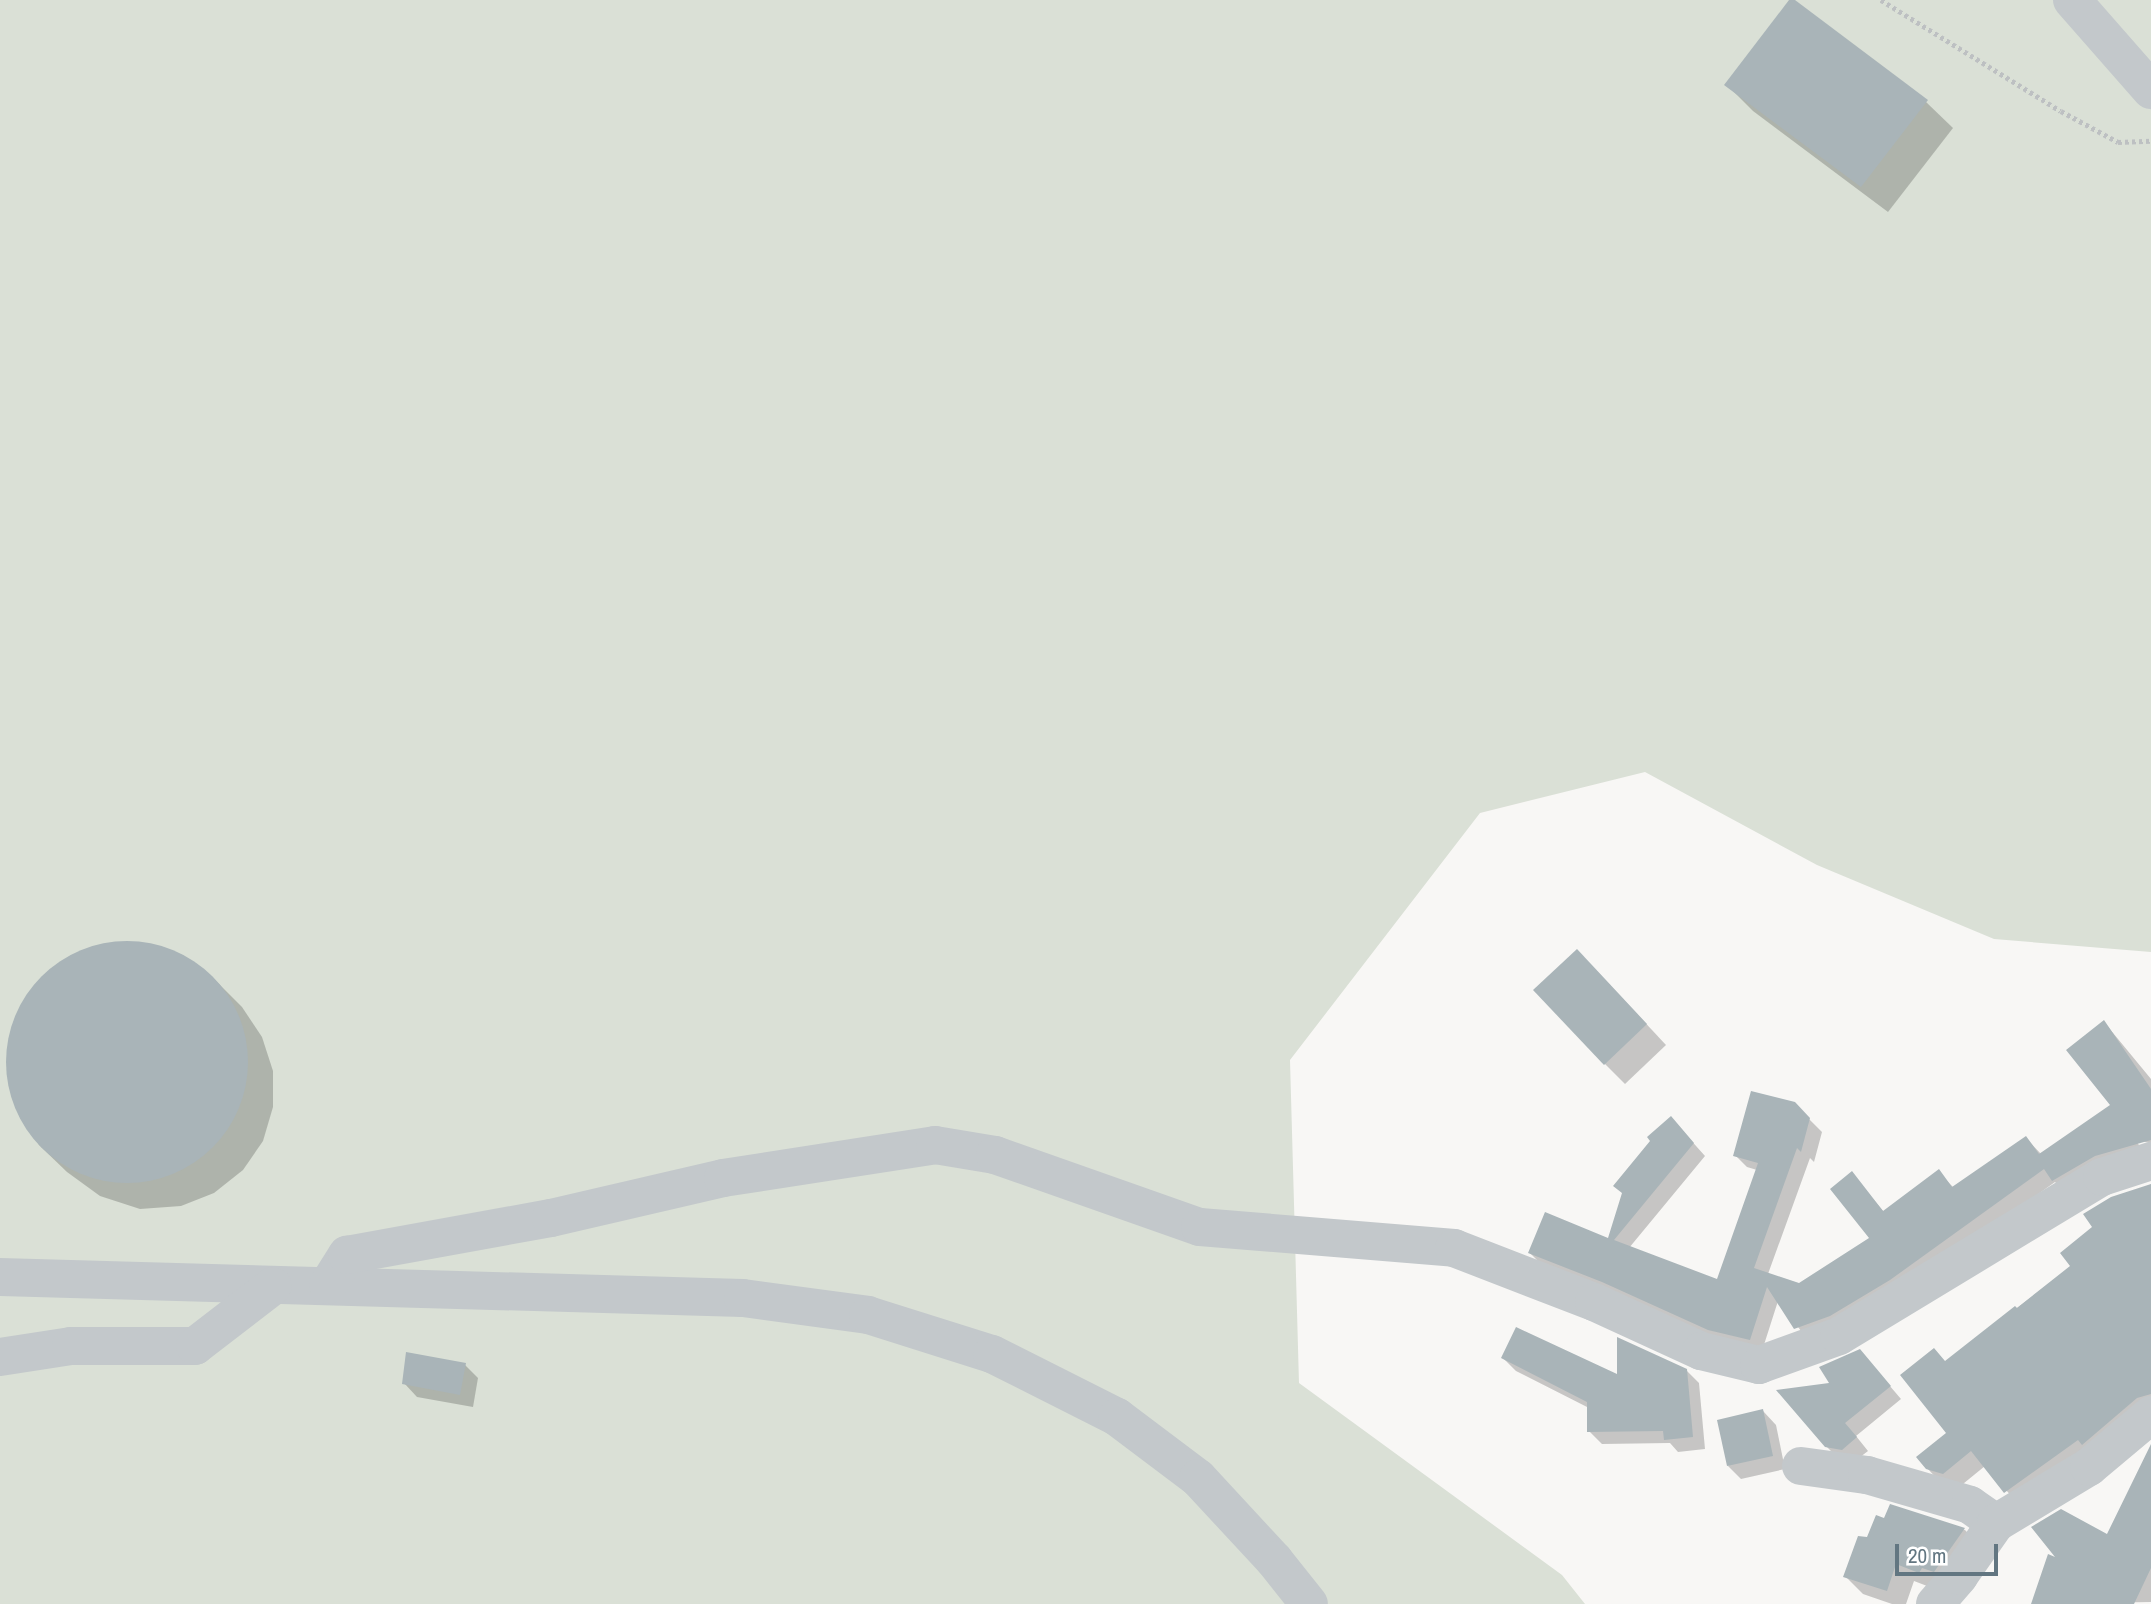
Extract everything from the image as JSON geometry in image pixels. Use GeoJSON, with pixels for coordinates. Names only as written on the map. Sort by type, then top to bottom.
{"type":"FeatureCollection","features":[{"type":"Feature","properties":{"kind":"street"},"geometry":{"type":"LineString","coordinates":[[2072,0],[2151,90]]}},
{"type":"Feature","properties":{"kind":"street"},"geometry":{"type":"LineString","coordinates":[[328,1285],[347,1255],[551,1218],[723,1178],[935,1145],[995,1156],[1200,1227],[1454,1248],[1594,1302],[1701,1351],[1759,1365],[1839,1336],[2102,1177],[2151,1161]]}},
{"type":"Feature","properties":{"kind":"street"},"geometry":{"type":"LineString","coordinates":[[0,1277],[743,1298],[868,1315],[992,1354],[1117,1417],[1198,1478],[1274,1560],[1309,1604]]}},
{"type":"Feature","properties":{"kind":"street"},"geometry":{"type":"LineString","coordinates":[[0,1357],[71,1346],[195,1346],[273,1286]]}},
{"type":"Feature","properties":{"kind":"street"},"geometry":{"type":"LineString","coordinates":[[1935,1604],[1959,1576],[1996,1523],[2088,1466],[2150,1418]]}},
{"type":"Feature","properties":{"kind":"street"},"geometry":{"type":"LineString","coordinates":[[1801,1466],[1867,1475],[1970,1506],[1996,1523]]}},
{"type":"Feature","properties":{"kind":"path"},"geometry":{"type":"LineString","coordinates":[[1881,0],[2061,111],[2118,142],[2151,141]]}},
{"type":"Feature","properties":{"kind":"shaded area"},"geometry":{"type":"Polygon","coordinates":[[[0,0],[2151,0],[2151,952],[1994,939],[1817,865],[1645,772],[1480,813],[1290,1060],[1299,1383],[1562,1575],[1585,1604],[0,1604],[0,0]]]}},
{"type":"Feature","properties":{"kind":"building"},"geometry":{"type":"Polygon","coordinates":[[[1789,0],[1795,0],[1928,100],[1861,187],[1724,85],[1789,0]]]}},
{"type":"Feature","properties":{"kind":"building"},"geometry":{"type":"Polygon","coordinates":[[[127,941],[151,944],[173,951],[194,962],[212,977],[227,995],[238,1016],[245,1038],[248,1062],[245,1086],[238,1108],[227,1129],[212,1147],[194,1162],[173,1173],[151,1180],[127,1183],[103,1180],[81,1173],[60,1162],[42,1147],[27,1129],[16,1108],[9,1086],[6,1062],[9,1038],[16,1016],[27,995],[42,977],[60,962],[81,951],[103,944],[127,941]]]}},
{"type":"Feature","properties":{"kind":"building"},"geometry":{"type":"Polygon","coordinates":[[[1577,949],[1647,1024],[1604,1065],[1533,990],[1577,949]]]}},
{"type":"Feature","properties":{"kind":"building"},"geometry":{"type":"Polygon","coordinates":[[[2104,1020],[2151,1089],[2151,1140],[2095,1156],[2052,1181],[2044,1169],[1890,1280],[1830,1316],[1794,1329],[1767,1287],[1750,1340],[1708,1330],[1602,1282],[1528,1253],[1545,1212],[1608,1238],[1622,1193],[1613,1186],[1650,1141],[1647,1137],[1671,1116],[1694,1143],[1614,1240],[1717,1279],[1758,1163],[1733,1156],[1751,1091],[1795,1102],[1810,1118],[1801,1152],[1797,1148],[1754,1268],[1799,1283],[1869,1238],[1830,1189],[1852,1171],[1883,1211],[1939,1169],[1952,1187],[2026,1136],[2039,1154],[2110,1105],[2066,1050],[2104,1020]]]}},
{"type":"Feature","properties":{"kind":"building"},"geometry":{"type":"Polygon","coordinates":[[[2151,1184],[2151,1394],[2137,1398],[2082,1445],[2078,1440],[2004,1493],[1971,1451],[1943,1474],[1926,1469],[1916,1457],[1946,1433],[1900,1375],[1934,1348],[1945,1361],[2015,1306],[2017,1308],[2070,1266],[2060,1253],[2092,1227],[2083,1214],[2111,1197],[2151,1184]]]}},
{"type":"Feature","properties":{"kind":"building"},"geometry":{"type":"Polygon","coordinates":[[[1516,1327],[1617,1374],[1617,1337],[1687,1369],[1693,1437],[1664,1440],[1663,1431],[1587,1432],[1587,1402],[1501,1358],[1516,1327]]]}},
{"type":"Feature","properties":{"kind":"building"},"geometry":{"type":"Polygon","coordinates":[[[1860,1349],[1891,1386],[1845,1423],[1857,1437],[1842,1450],[1825,1447],[1776,1390],[1829,1383],[1819,1367],[1860,1349]]]}},
{"type":"Feature","properties":{"kind":"building"},"geometry":{"type":"Polygon","coordinates":[[[406,1352],[466,1363],[460,1395],[402,1384],[406,1352]]]}},
{"type":"Feature","properties":{"kind":"building"},"geometry":{"type":"Polygon","coordinates":[[[1763,1409],[1773,1456],[1727,1466],[1717,1420],[1763,1409]]]}},
{"type":"Feature","properties":{"kind":"building"},"geometry":{"type":"Polygon","coordinates":[[[2151,1444],[2151,1568],[2134,1604],[2031,1604],[2048,1554],[2055,1557],[2031,1527],[2061,1509],[2107,1534],[2151,1444]]]}},
{"type":"Feature","properties":{"kind":"building"},"geometry":{"type":"Polygon","coordinates":[[[1890,1504],[1965,1528],[1934,1572],[1922,1568],[1919,1573],[1896,1564],[1887,1591],[1843,1577],[1858,1536],[1867,1537],[1876,1515],[1884,1518],[1890,1504]]]}}]}
